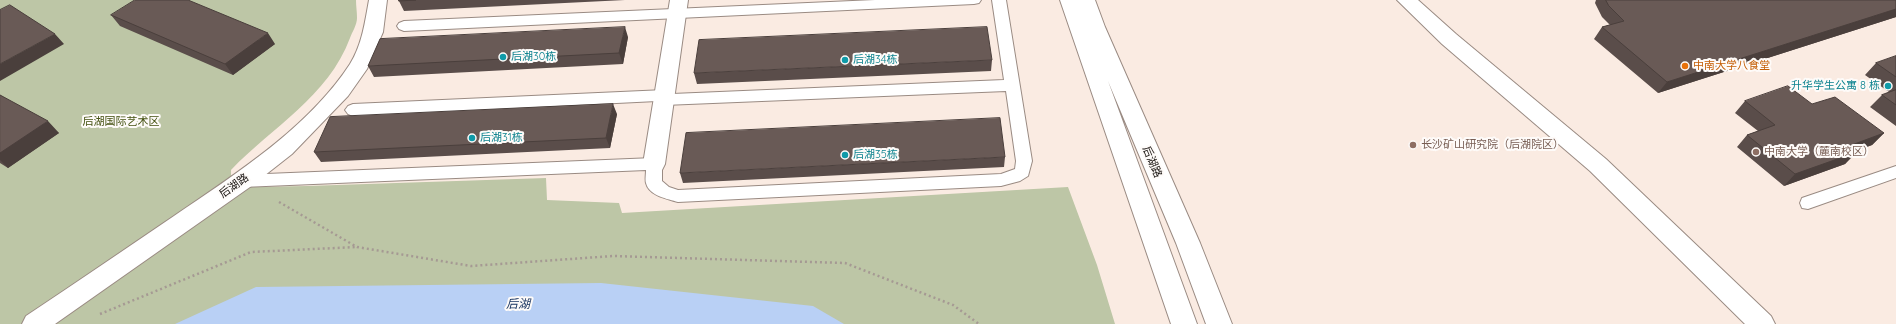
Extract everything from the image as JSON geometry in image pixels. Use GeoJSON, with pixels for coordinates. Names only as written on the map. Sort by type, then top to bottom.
{"type":"FeatureCollection","features":[{"type":"Feature","properties":{"kind":"street","name":"后湖路"},"geometry":{"type":"LineString","coordinates":[[35,324],[242,181],[284,148],[341,91],[360,64],[373,32],[378,0]]}},
{"type":"Feature","properties":{"kind":"street"},"geometry":{"type":"LineString","coordinates":[[1069,0],[1184,324]]}},
{"type":"Feature","properties":{"kind":"street","name":"后湖路"},"geometry":{"type":"LineString","coordinates":[[1086,0],[1095,27],[1188,243],[1219,324]]}},
{"type":"Feature","properties":{"kind":"street"},"geometry":{"type":"LineString","coordinates":[[1406,0],[1598,165],[1762,324]]}},
{"type":"Feature","properties":{"kind":"street"},"geometry":{"type":"LineString","coordinates":[[654,164],[679,6]]}},
{"type":"Feature","properties":{"kind":"lane"},"geometry":{"type":"LineString","coordinates":[[404,26],[679,6],[974,0]]}},
{"type":"Feature","properties":{"kind":"lane"},"geometry":{"type":"LineString","coordinates":[[242,181],[654,164],[654,183],[663,191],[678,196],[1001,180],[1014,177],[1022,172],[1024,161],[999,0]]}},
{"type":"Feature","properties":{"kind":"lane"},"geometry":{"type":"LineString","coordinates":[[354,110],[1013,85]]}},
{"type":"Feature","properties":{"kind":"lane"},"geometry":{"type":"LineString","coordinates":[[1808,203],[1896,172]]}},
{"type":"Feature","properties":{"kind":"path"},"geometry":{"type":"LineString","coordinates":[[242,181],[357,248]]}},
{"type":"Feature","properties":{"kind":"path"},"geometry":{"type":"LineString","coordinates":[[98,315],[251,252],[357,248],[471,266],[613,256],[845,263],[953,305],[979,324]]}},
{"type":"Feature","properties":{"kind":"green space","name":"后湖国际艺术区"},"geometry":{"type":"Polygon","coordinates":[[[0,0],[356,0],[357,21],[340,59],[328,77],[298,110],[247,154],[231,170],[231,182],[250,187],[546,178],[547,200],[619,203],[622,213],[1068,187],[1097,265],[1115,324],[0,324],[0,0]]]}},
{"type":"Feature","properties":{"kind":"water","name":"后湖"},"geometry":{"type":"Polygon","coordinates":[[[601,283],[813,306],[844,324],[175,324],[256,287],[601,283]]]}},
{"type":"Feature","properties":{"kind":"building"},"geometry":{"type":"Polygon","coordinates":[[[135,0],[188,0],[268,33],[225,64],[111,15],[135,0]]]}},
{"type":"Feature","properties":{"kind":"building","name":"中南大学八食堂"},"geometry":{"type":"Polygon","coordinates":[[[1606,0],[1896,0],[1896,9],[1667,82],[1602,27],[1624,21],[1609,6],[1606,0]]]}},
{"type":"Feature","properties":{"kind":"building"},"geometry":{"type":"Polygon","coordinates":[[[10,5],[55,34],[0,64],[0,10],[10,5]]]}},
{"type":"Feature","properties":{"kind":"building"},"geometry":{"type":"Polygon","coordinates":[[[625,27],[619,53],[368,66],[380,39],[625,27]]]}},
{"type":"Feature","properties":{"kind":"building","name":"后湖34栋"},"geometry":{"type":"Polygon","coordinates":[[[987,27],[992,60],[694,73],[699,40],[987,27]]]}},
{"type":"Feature","properties":{"kind":"building"},"geometry":{"type":"Polygon","coordinates":[[[1896,56],[1896,77],[1876,63],[1896,56]]]}},
{"type":"Feature","properties":{"kind":"building"},"geometry":{"type":"Polygon","coordinates":[[[1788,86],[1812,104],[1835,97],[1884,133],[1849,146],[1857,152],[1795,174],[1747,135],[1775,125],[1745,101],[1788,86]]]}},
{"type":"Feature","properties":{"kind":"building"},"geometry":{"type":"Polygon","coordinates":[[[1896,90],[1896,105],[1882,95],[1896,90]]]}},
{"type":"Feature","properties":{"kind":"building"},"geometry":{"type":"Polygon","coordinates":[[[0,95],[48,121],[0,153],[0,95]]]}},
{"type":"Feature","properties":{"kind":"building","name":"后湖31栋"},"geometry":{"type":"Polygon","coordinates":[[[613,104],[606,138],[314,152],[330,117],[613,104]]]}},
{"type":"Feature","properties":{"kind":"building","name":"后湖35栋"},"geometry":{"type":"Polygon","coordinates":[[[1000,118],[1005,157],[680,173],[686,133],[1000,118]]]}},
{"type":"Feature","properties":{"kind":"place","name":"后湖30栋"},"geometry":{"type":"Point","coordinates":[503,57]}},
{"type":"Feature","properties":{"kind":"place","name":"后湖34栋"},"geometry":{"type":"Point","coordinates":[845,60]}},
{"type":"Feature","properties":{"kind":"place","name":"中南大学八食堂"},"geometry":{"type":"Point","coordinates":[1685,66]}},
{"type":"Feature","properties":{"kind":"place","name":"升华学生公寓 8 栋"},"geometry":{"type":"Point","coordinates":[1888,86]}},
{"type":"Feature","properties":{"kind":"place","name":"后湖31栋"},"geometry":{"type":"Point","coordinates":[472,138]}},
{"type":"Feature","properties":{"kind":"place","name":"长沙矿山研究院（后湖院区）"},"geometry":{"type":"Point","coordinates":[1413,145]}},
{"type":"Feature","properties":{"kind":"place","name":"中南大学（麓南校区）"},"geometry":{"type":"Point","coordinates":[1756,152]}},
{"type":"Feature","properties":{"kind":"place","name":"后湖35栋"},"geometry":{"type":"Point","coordinates":[845,155]}}]}
